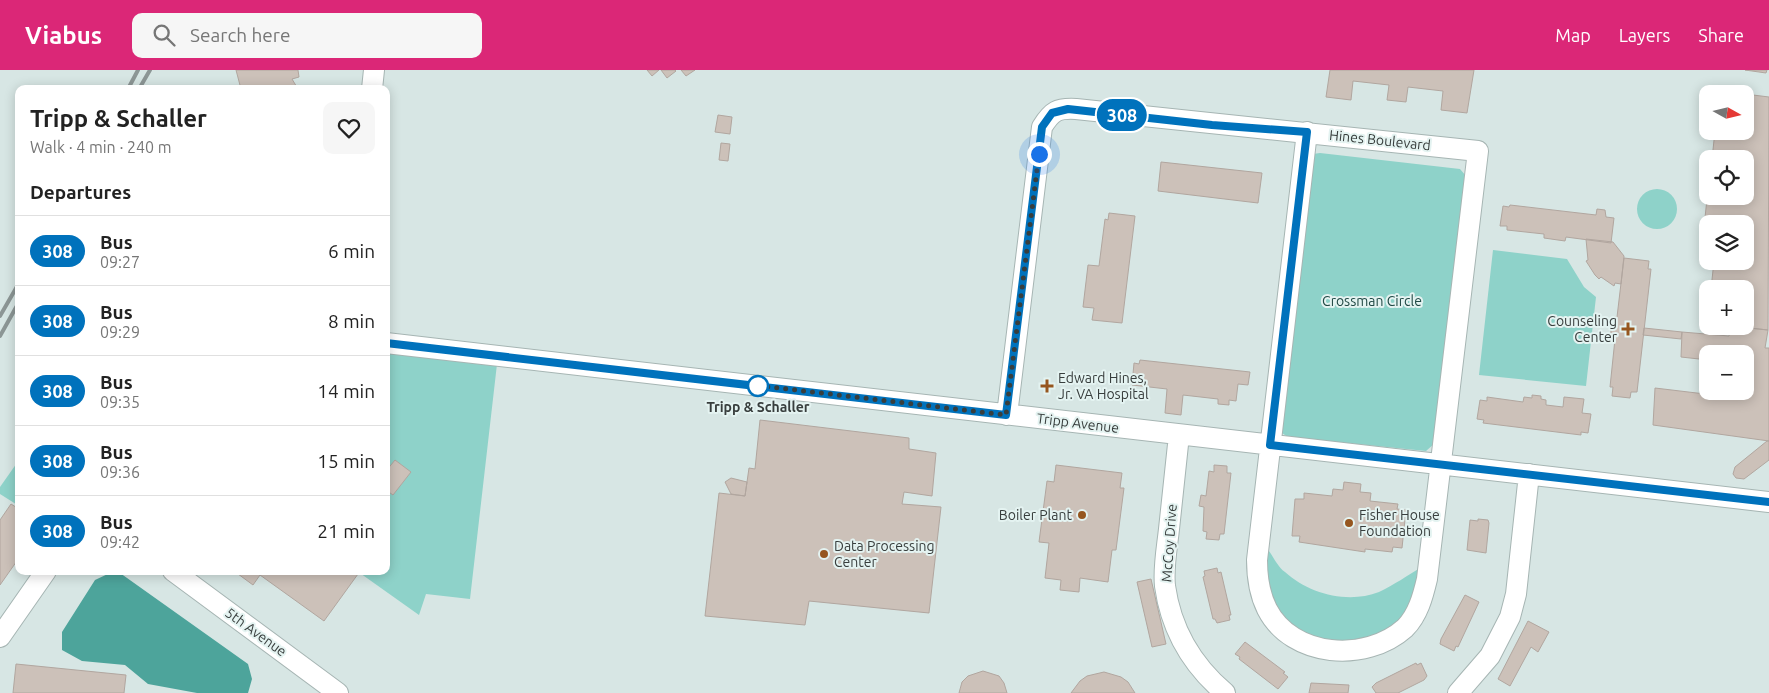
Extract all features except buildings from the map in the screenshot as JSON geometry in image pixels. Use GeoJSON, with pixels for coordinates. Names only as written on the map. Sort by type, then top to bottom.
{"type":"FeatureCollection","features":[{"type":"Feature","properties":{"kind":"street"},"geometry":{"type":"LineString","coordinates":[[372,85],[374,70]]}},
{"type":"Feature","properties":{"kind":"street","name":"Hines Boulevard"},"geometry":{"type":"LineString","coordinates":[[1006,415],[1042,127],[1052,113],[1062,109],[1076,109],[1478,151],[1439,464]]}},
{"type":"Feature","properties":{"kind":"street"},"geometry":{"type":"LineString","coordinates":[[1307,132],[1257,560],[1257,578],[1267,609],[1287,631],[1300,641],[1335,651],[1353,651],[1382,642],[1405,627],[1416,612],[1427,580],[1439,464]]}},
{"type":"Feature","properties":{"kind":"street","name":"Tripp Avenue"},"geometry":{"type":"LineString","coordinates":[[390,343],[1769,502]]}},
{"type":"Feature","properties":{"kind":"street","name":"McCoy Drive"},"geometry":{"type":"LineString","coordinates":[[1179,435],[1165,585],[1172,614],[1181,639],[1196,663],[1225,693]]}},
{"type":"Feature","properties":{"kind":"street"},"geometry":{"type":"LineString","coordinates":[[1458,693],[1490,656],[1510,617],[1516,594],[1529,474]]}},
{"type":"Feature","properties":{"kind":"street"},"geometry":{"type":"LineString","coordinates":[[0,637],[43,575]]}},
{"type":"Feature","properties":{"kind":"street","name":"5th Avenue"},"geometry":{"type":"LineString","coordinates":[[178,575],[338,693]]}},
{"type":"Feature","properties":{"kind":"green space","name":"Crossman Circle"},"geometry":{"type":"Polygon","coordinates":[[[1320,153],[1460,169],[1466,176],[1434,444],[1426,451],[1288,437],[1279,431],[1313,154],[1320,153]]]}},
{"type":"Feature","properties":{"kind":"green space"},"geometry":{"type":"Polygon","coordinates":[[[1661,189],[1668,192],[1674,198],[1677,209],[1676,217],[1668,226],[1661,229],[1653,229],[1646,226],[1638,217],[1637,205],[1640,198],[1649,190],[1661,189]]]}},
{"type":"Feature","properties":{"kind":"green space"},"geometry":{"type":"Polygon","coordinates":[[[1493,250],[1567,259],[1584,287],[1596,297],[1586,386],[1479,375],[1493,250]]]}},
{"type":"Feature","properties":{"kind":"green space"},"geometry":{"type":"Polygon","coordinates":[[[390,351],[497,364],[470,599],[426,594],[419,615],[363,575],[390,575],[390,351]]]}},
{"type":"Feature","properties":{"kind":"green space"},"geometry":{"type":"Polygon","coordinates":[[[15,466],[15,503],[0,494],[0,487],[15,466]]]}},
{"type":"Feature","properties":{"kind":"green space"},"geometry":{"type":"Polygon","coordinates":[[[1265,551],[1269,551],[1280,568],[1295,580],[1329,595],[1355,597],[1379,592],[1422,567],[1421,589],[1400,622],[1382,636],[1358,644],[1311,638],[1291,624],[1275,605],[1266,581],[1265,551]]]}},
{"type":"Feature","properties":{"kind":"shaded area"},"geometry":{"type":"Polygon","coordinates":[[[106,575],[123,575],[248,664],[252,679],[248,693],[197,693],[148,684],[125,665],[82,661],[62,650],[62,632],[95,580],[106,575]]]}},
{"type":"Feature","properties":{"kind":"railway"},"geometry":{"type":"LineString","coordinates":[[130,85],[138,70]]}},
{"type":"Feature","properties":{"kind":"railway"},"geometry":{"type":"LineString","coordinates":[[141,85],[150,70]]}},
{"type":"Feature","properties":{"kind":"railway"},"geometry":{"type":"LineString","coordinates":[[0,316],[15,290]]}},
{"type":"Feature","properties":{"kind":"railway"},"geometry":{"type":"LineString","coordinates":[[0,336],[15,309]]}},
{"type":"Feature","properties":{"kind":"bus line","name":"308"},"geometry":{"type":"LineString","coordinates":[[390,343],[1006,415],[1042,127],[1052,113],[1068,109],[1212,125],[1307,132],[1270,445],[1769,502]]}},
{"type":"Feature","properties":{"kind":"place","name":"Counseling Center"},"geometry":{"type":"Point","coordinates":[1628,329]}},
{"type":"Feature","properties":{"kind":"place","name":"Tripp & Schaller"},"geometry":{"type":"Point","coordinates":[758,386]}},
{"type":"Feature","properties":{"kind":"place","name":"Edward Hines, Jr. VA Hospital"},"geometry":{"type":"Point","coordinates":[1047,386]}},
{"type":"Feature","properties":{"kind":"place","name":"Boiler Plant"},"geometry":{"type":"Point","coordinates":[1082,515]}},
{"type":"Feature","properties":{"kind":"place","name":"Fisher House Foundation"},"geometry":{"type":"Point","coordinates":[1349,523]}},
{"type":"Feature","properties":{"kind":"place","name":"Data Processing Center"},"geometry":{"type":"Point","coordinates":[824,554]}},
{"type":"Feature","properties":{"kind":"route"},"geometry":{"type":"LineString","coordinates":[[758,386],[754,385],[1006,415],[1039,154]]}}]}
